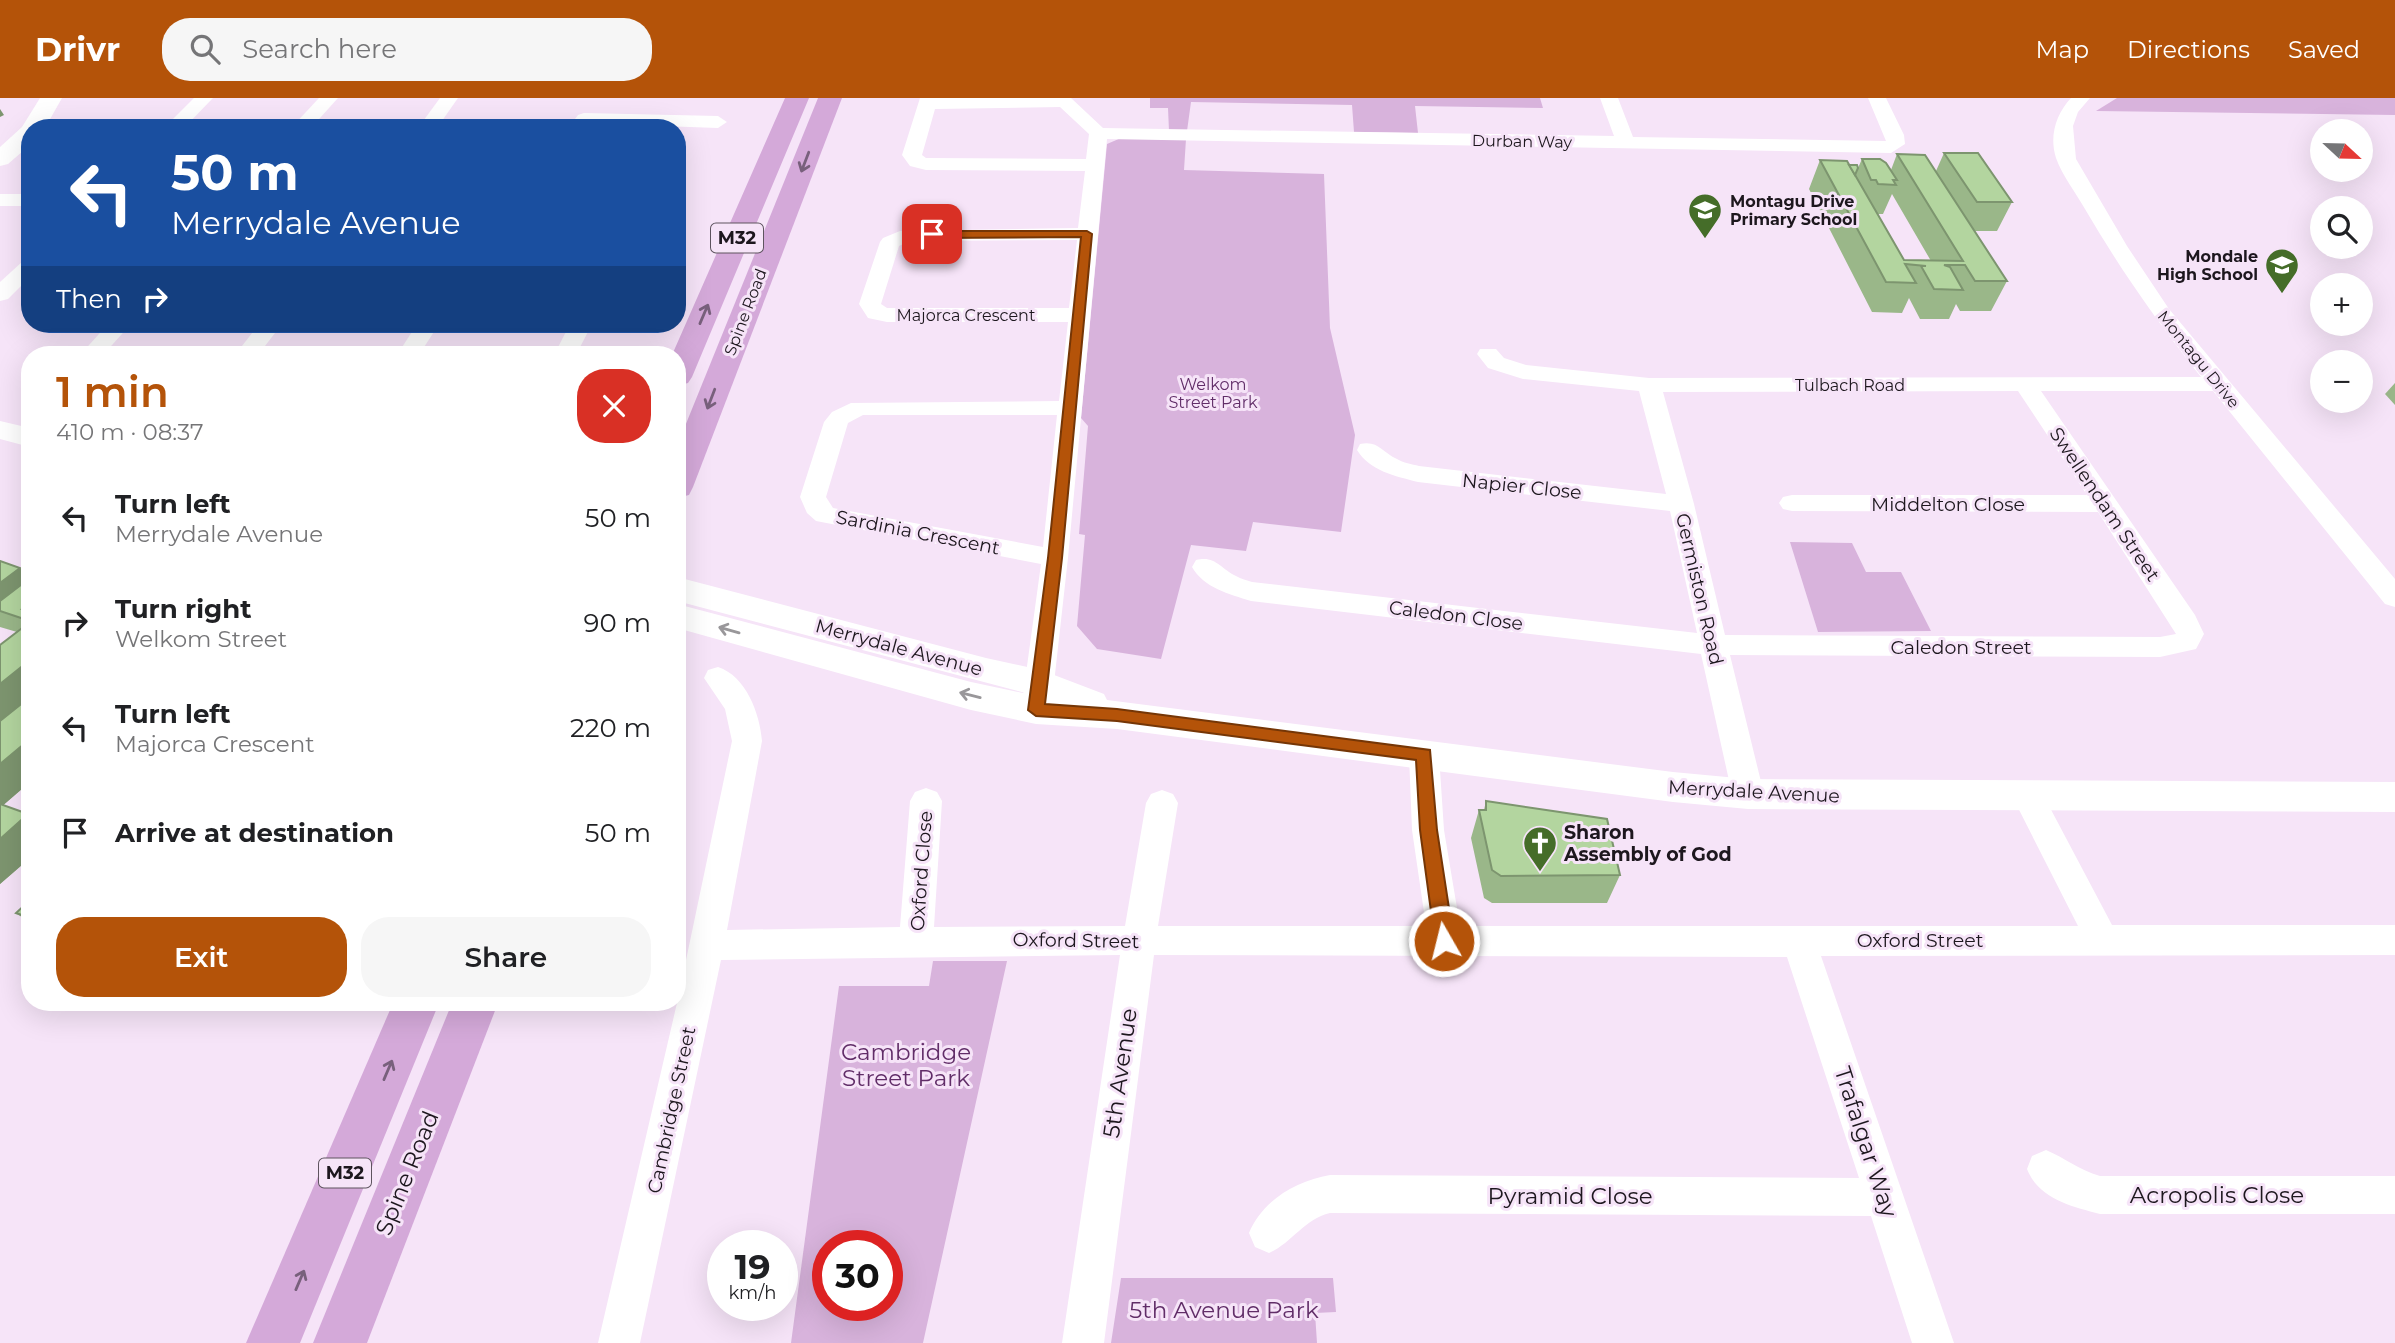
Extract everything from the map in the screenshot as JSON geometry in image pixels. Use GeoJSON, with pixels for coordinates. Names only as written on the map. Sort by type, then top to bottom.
{"type":"FeatureCollection","features":[{"type":"Feature","properties":{"kind":"main road","name":"Spine Road"},"geometry":{"type":"LineString","coordinates":[[686,356],[797,98]]}},
{"type":"Feature","properties":{"kind":"main road","name":"Spine Road"},"geometry":{"type":"LineString","coordinates":[[686,464],[830,98]]}},
{"type":"Feature","properties":{"kind":"main road","name":"M32"},"geometry":{"type":"LineString","coordinates":[[273,1343],[413,1011]]}},
{"type":"Feature","properties":{"kind":"main road","name":"Spine Road"},"geometry":{"type":"LineString","coordinates":[[340,1343],[472,1011]]}},
{"type":"Feature","properties":{"kind":"street"},"geometry":{"type":"LineString","coordinates":[[38,119],[51,98]]}},
{"type":"Feature","properties":{"kind":"street"},"geometry":{"type":"LineString","coordinates":[[182,119],[204,98]]}},
{"type":"Feature","properties":{"kind":"street"},"geometry":{"type":"LineString","coordinates":[[309,119],[329,98]]}},
{"type":"Feature","properties":{"kind":"street"},"geometry":{"type":"LineString","coordinates":[[434,119],[449,98]]}},
{"type":"Feature","properties":{"kind":"street"},"geometry":{"type":"LineString","coordinates":[[584,119],[609,98]]}},
{"type":"Feature","properties":{"kind":"street"},"geometry":{"type":"LineString","coordinates":[[1609,98],[1626,143]]}},
{"type":"Feature","properties":{"kind":"street","name":"Durban Way"},"geometry":{"type":"LineString","coordinates":[[1098,133],[1891,146],[1896,144],[1895,135],[1877,98]]}},
{"type":"Feature","properties":{"kind":"street","name":"Montagu Drive"},"geometry":{"type":"LineString","coordinates":[[2081,98],[2066,115],[2062,131],[2066,159],[2117,246],[2161,313],[2395,597]]}},
{"type":"Feature","properties":{"kind":"street"},"geometry":{"type":"LineString","coordinates":[[1039,696],[1098,133],[1063,100],[928,101],[912,155],[921,163],[1094,165]]}},
{"type":"Feature","properties":{"kind":"street"},"geometry":{"type":"LineString","coordinates":[[686,122],[718,122]]}},
{"type":"Feature","properties":{"kind":"street"},"geometry":{"type":"LineString","coordinates":[[0,159],[21,140]]}},
{"type":"Feature","properties":{"kind":"street"},"geometry":{"type":"LineString","coordinates":[[0,200],[21,200]]}},
{"type":"Feature","properties":{"kind":"street","name":"Majorca Crescent"},"geometry":{"type":"LineString","coordinates":[[1079,315],[887,316],[876,313],[870,304],[890,242],[897,237],[1087,234]]}},
{"type":"Feature","properties":{"kind":"street"},"geometry":{"type":"LineString","coordinates":[[0,294],[21,274]]}},
{"type":"Feature","properties":{"kind":"street"},"geometry":{"type":"LineString","coordinates":[[99,346],[112,333]]}},
{"type":"Feature","properties":{"kind":"street","name":"Tulbach Road"},"geometry":{"type":"LineString","coordinates":[[1488,354],[1506,368],[1523,372],[1649,385],[2219,384]]}},
{"type":"Feature","properties":{"kind":"street","name":"Germiston Road"},"geometry":{"type":"LineString","coordinates":[[1649,385],[1681,503],[1748,794]]}},
{"type":"Feature","properties":{"kind":"street","name":"Swellendam Street"},"geometry":{"type":"LineString","coordinates":[[2025,385],[2185,622]]}},
{"type":"Feature","properties":{"kind":"street"},"geometry":{"type":"LineString","coordinates":[[0,405],[21,411]]}},
{"type":"Feature","properties":{"kind":"street","name":"Sardinia Crescent"},"geometry":{"type":"LineString","coordinates":[[1055,558],[825,515],[816,507],[813,497],[836,422],[840,417],[859,408],[1069,408]]}},
{"type":"Feature","properties":{"kind":"street"},"geometry":{"type":"LineString","coordinates":[[0,430],[21,436]]}},
{"type":"Feature","properties":{"kind":"street","name":"Napier Close"},"geometry":{"type":"LineString","coordinates":[[1369,450],[1388,465],[1418,474],[1681,503]]}},
{"type":"Feature","properties":{"kind":"street","name":"Middelton Close"},"geometry":{"type":"LineString","coordinates":[[1792,503],[2104,504]]}},
{"type":"Feature","properties":{"kind":"street","name":"Caledon Close"},"geometry":{"type":"LineString","coordinates":[[1205,567],[1226,583],[1251,592],[1713,645]]}},
{"type":"Feature","properties":{"kind":"street","name":"Merrydale Avenue"},"geometry":{"type":"LineString","coordinates":[[686,591],[986,671],[1039,696],[1117,715],[1673,787],[1810,796],[2395,797]]}},
{"type":"Feature","properties":{"kind":"street","name":"Merrydale Avenue"},"geometry":{"type":"LineString","coordinates":[[686,618],[958,693],[1039,696]]}},
{"type":"Feature","properties":{"kind":"street","name":"Caledon Street"},"geometry":{"type":"LineString","coordinates":[[1713,645],[2160,647],[2176,645],[2189,639],[2185,622]]}},
{"type":"Feature","properties":{"kind":"street","name":"Cambridge Street"},"geometry":{"type":"LineString","coordinates":[[619,1343],[707,945],[747,741],[747,719],[718,678]]}},
{"type":"Feature","properties":{"kind":"street"},"geometry":{"type":"LineString","coordinates":[[1424,755],[1427,818],[1444,941]]}},
{"type":"Feature","properties":{"kind":"street"},"geometry":{"type":"LineString","coordinates":[[2028,796],[2101,939]]}},
{"type":"Feature","properties":{"kind":"street","name":"Oxford Close"},"geometry":{"type":"LineString","coordinates":[[916,940],[926,801]]}},
{"type":"Feature","properties":{"kind":"street","name":"5th Avenue"},"geometry":{"type":"LineString","coordinates":[[1083,1343],[1139,941],[1162,803]]}},
{"type":"Feature","properties":{"kind":"street","name":"Oxford Street"},"geometry":{"type":"LineString","coordinates":[[707,945],[916,940],[2395,940]]}},
{"type":"Feature","properties":{"kind":"street","name":"Trafalgar Way"},"geometry":{"type":"LineString","coordinates":[[1799,941],[1933,1343]]}},
{"type":"Feature","properties":{"kind":"street","name":"Acropolis Close"},"geometry":{"type":"LineString","coordinates":[[2046,1168],[2070,1187],[2100,1195],[2395,1195]]}},
{"type":"Feature","properties":{"kind":"street","name":"Pyramid Close"},"geometry":{"type":"LineString","coordinates":[[1269,1233],[1291,1210],[1305,1201],[1330,1194],[1884,1197]]}},
{"type":"Feature","properties":{"kind":"green space"},"geometry":{"type":"Polygon","coordinates":[[[1150,98],[1540,98],[1543,108],[1415,106],[1418,133],[1354,132],[1352,105],[1191,102],[1187,131],[1169,131],[1168,108],[1150,108],[1150,98]]]}},
{"type":"Feature","properties":{"kind":"green space"},"geometry":{"type":"Polygon","coordinates":[[[2117,98],[2395,98],[2395,115],[2096,111],[2117,98]]]}},
{"type":"Feature","properties":{"kind":"green space","name":"Welkom Street Park"},"geometry":{"type":"Polygon","coordinates":[[[1121,138],[1186,139],[1184,170],[1324,174],[1330,328],[1355,435],[1341,532],[1253,522],[1246,551],[1191,545],[1161,659],[1097,649],[1077,626],[1085,535],[1079,534],[1088,426],[1081,418],[1107,144],[1121,138]]]}},
{"type":"Feature","properties":{"kind":"green space"},"geometry":{"type":"Polygon","coordinates":[[[1790,542],[1852,543],[1866,572],[1901,572],[1931,631],[1818,632],[1790,542]]]}},
{"type":"Feature","properties":{"kind":"green space","name":"Cambridge Street Park"},"geometry":{"type":"Polygon","coordinates":[[[933,961],[1007,961],[923,1343],[791,1343],[794,1321],[798,1321],[798,1291],[839,986],[929,986],[933,961]]]}},
{"type":"Feature","properties":{"kind":"green space","name":"5th Avenue Park"},"geometry":{"type":"Polygon","coordinates":[[[1121,1278],[1333,1278],[1336,1312],[1315,1313],[1317,1343],[1111,1343],[1121,1278]]]}},
{"type":"Feature","properties":{"kind":"building"},"geometry":{"type":"Polygon","coordinates":[[[1944,153],[1978,153],[2012,202],[1977,202],[1944,153]]]}},
{"type":"Feature","properties":{"kind":"building"},"geometry":{"type":"Polygon","coordinates":[[[1897,154],[1925,155],[2007,281],[1975,281],[1965,265],[1944,265],[1950,267],[1963,290],[1934,289],[1921,266],[1926,266],[1905,264],[1916,283],[1886,282],[1820,160],[1847,161],[1904,260],[1963,261],[1897,154]]]}},
{"type":"Feature","properties":{"kind":"building"},"geometry":{"type":"Polygon","coordinates":[[[1862,159],[1880,159],[1886,163],[1897,180],[1893,180],[1896,185],[1878,184],[1876,180],[1871,180],[1862,159]]]}},
{"type":"Feature","properties":{"kind":"building"},"geometry":{"type":"Polygon","coordinates":[[[1849,165],[1857,165],[1855,175],[1849,165]]]}},
{"type":"Feature","properties":{"kind":"building"},"geometry":{"type":"Polygon","coordinates":[[[0,561],[20,568],[0,583],[0,561]]]}},
{"type":"Feature","properties":{"kind":"building"},"geometry":{"type":"Polygon","coordinates":[[[21,585],[21,618],[0,611],[0,601],[21,585]]]}},
{"type":"Feature","properties":{"kind":"building"},"geometry":{"type":"Polygon","coordinates":[[[21,629],[21,667],[0,684],[0,645],[21,629]]]}},
{"type":"Feature","properties":{"kind":"building"},"geometry":{"type":"Polygon","coordinates":[[[21,704],[21,746],[0,764],[0,721],[21,704]]]}},
{"type":"Feature","properties":{"kind":"building"},"geometry":{"type":"Polygon","coordinates":[[[1486,801],[1607,819],[1620,875],[1501,876],[1492,870],[1479,810],[1486,810],[1486,801]]]}},
{"type":"Feature","properties":{"kind":"building"},"geometry":{"type":"Polygon","coordinates":[[[0,804],[21,812],[21,820],[0,839],[0,804]]]}},
{"type":"Feature","properties":{"kind":"place","name":"Montagu Drive Primary School"},"geometry":{"type":"Point","coordinates":[1705,240]}},
{"type":"Feature","properties":{"kind":"place","name":"Mondale High School"},"geometry":{"type":"Point","coordinates":[2282,295]}},
{"type":"Feature","properties":{"kind":"place","name":"Sharon Assembly of God"},"geometry":{"type":"Point","coordinates":[1540,873]}},
{"type":"Feature","properties":{"kind":"route"},"geometry":{"type":"LineString","coordinates":[[932,234],[1087,234],[1055,558],[1036,710],[1117,715],[1424,755],[1427,775],[1425,794],[1444,941]]}}]}
